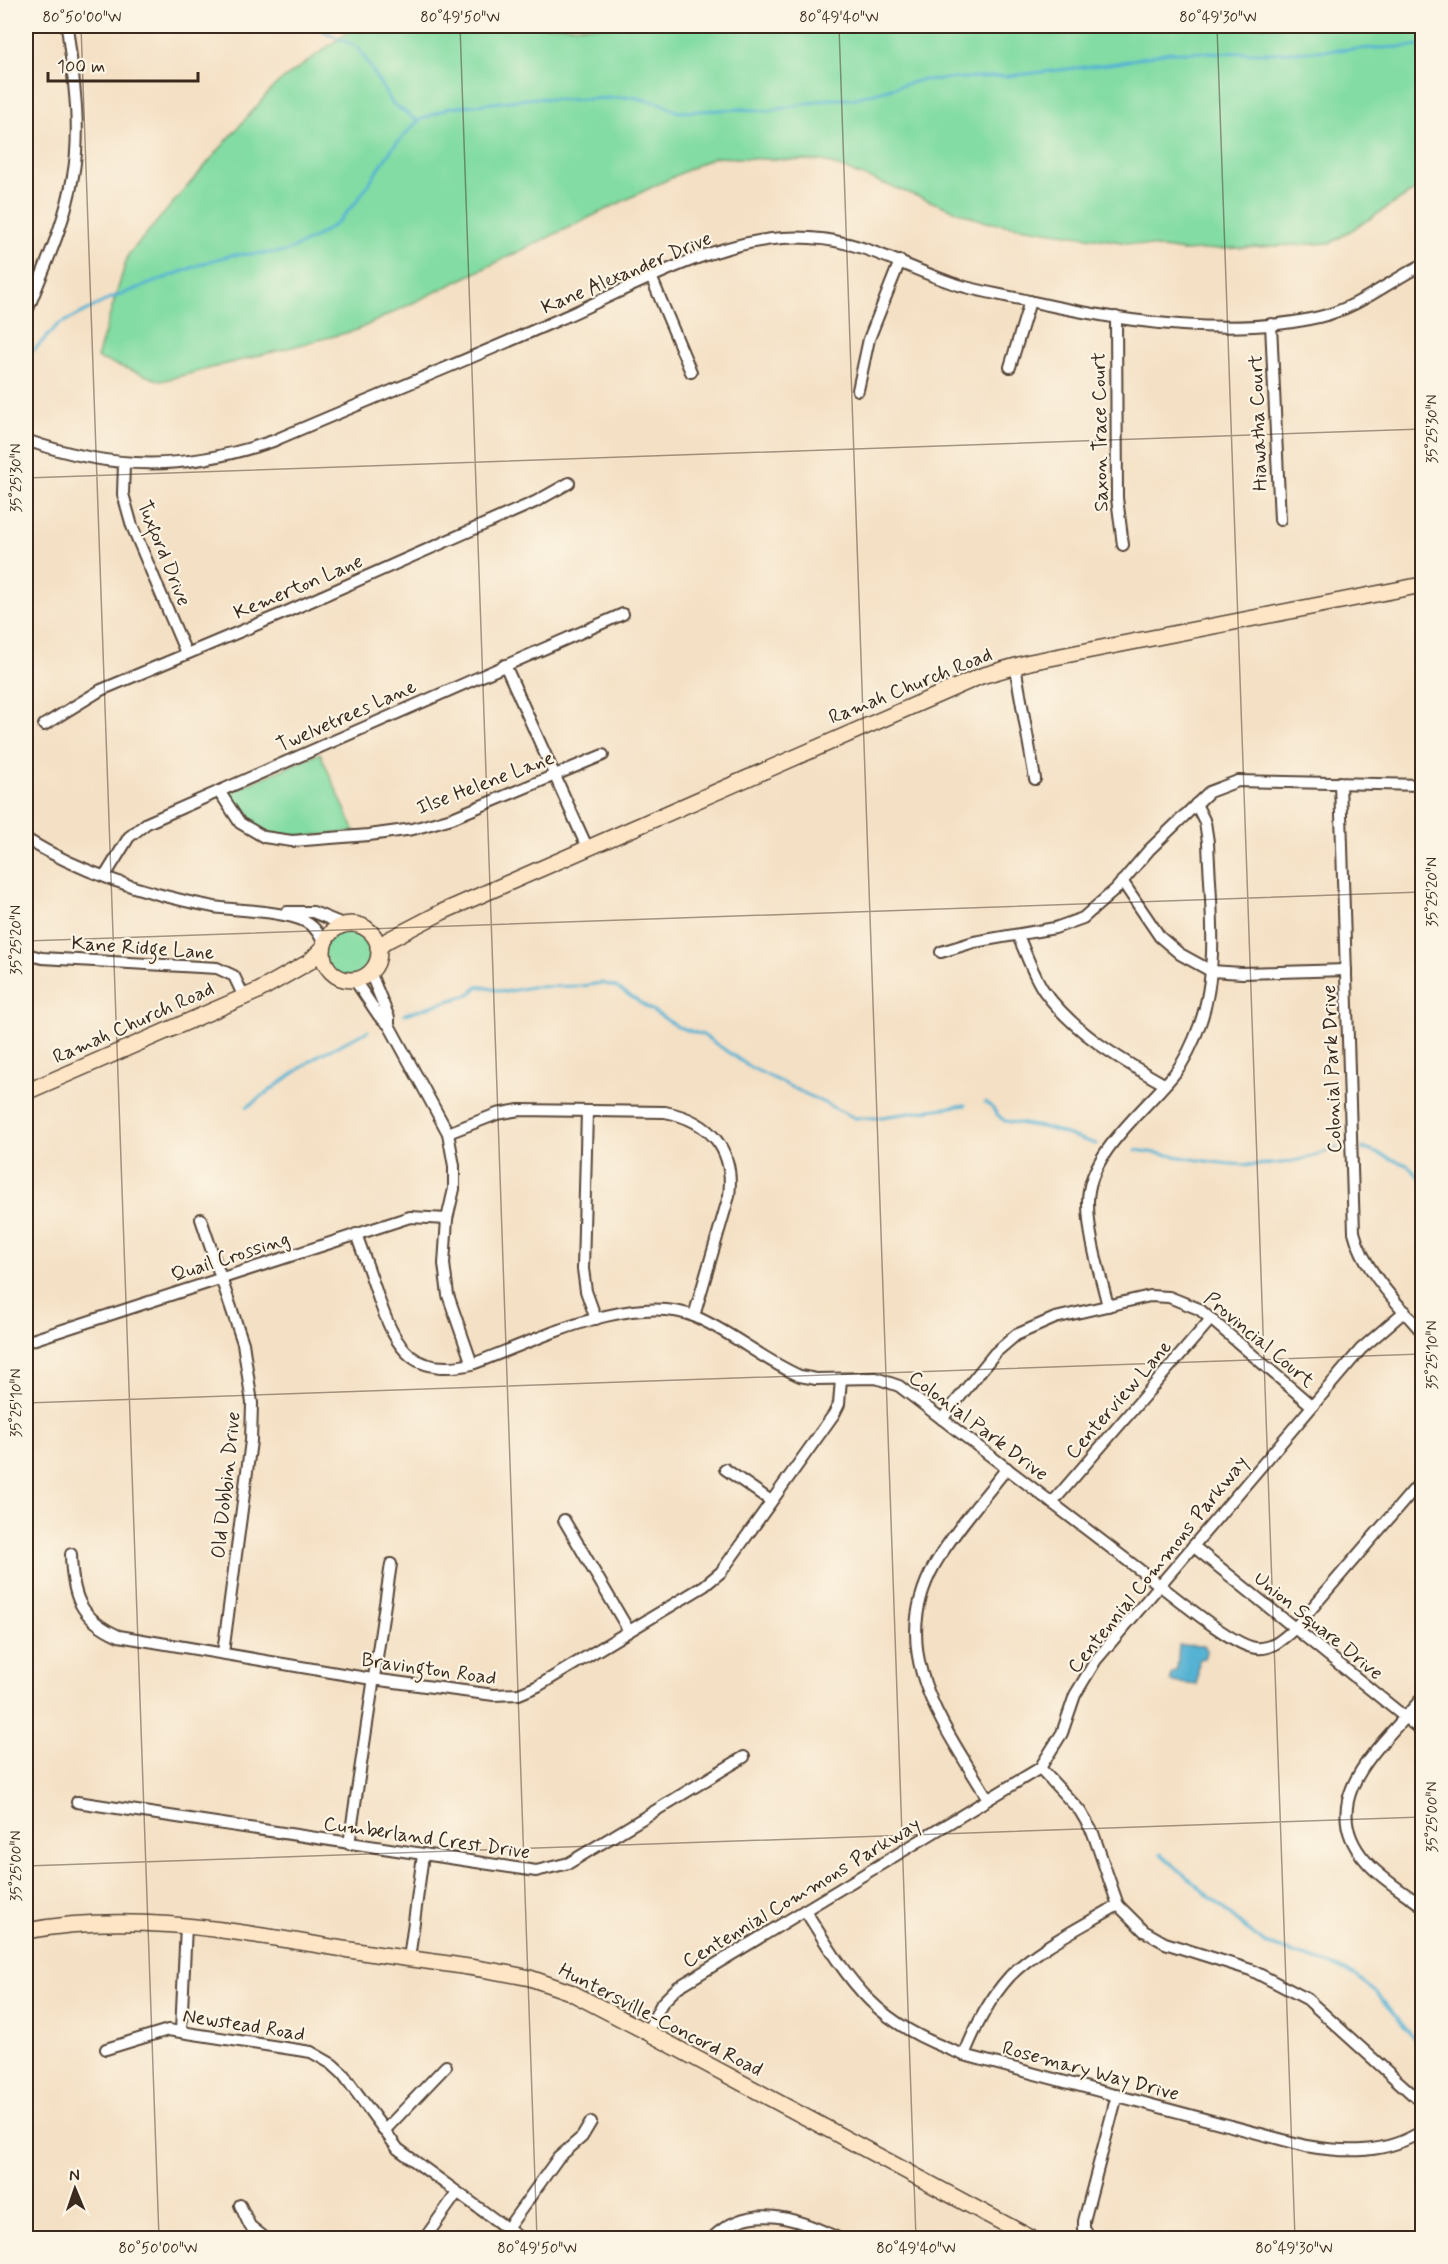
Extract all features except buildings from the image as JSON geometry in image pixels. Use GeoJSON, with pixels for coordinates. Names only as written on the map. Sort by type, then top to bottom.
{"type":"FeatureCollection","features":[{"type":"Feature","properties":{"kind":"main road","name":"Ramah Church Road"},"geometry":{"type":"LineString","coordinates":[[378,948],[388,940],[442,912],[903,708],[981,676],[1015,666],[1422,585]]}},
{"type":"Feature","properties":{"kind":"main road","name":"Ramah Church Road"},"geometry":{"type":"LineString","coordinates":[[251,994],[309,962],[323,947],[330,933],[345,925],[354,924],[370,931],[442,912]]}},
{"type":"Feature","properties":{"kind":"main road"},"geometry":{"type":"LineString","coordinates":[[323,947],[323,958],[328,969],[339,977],[354,979],[370,972],[377,960],[378,948],[370,931]]}},
{"type":"Feature","properties":{"kind":"main road","name":"Ramah Church Road"},"geometry":{"type":"LineString","coordinates":[[26,1092],[251,994],[315,971],[328,969]]}},
{"type":"Feature","properties":{"kind":"main road","name":"Huntersville-Concord Road"},"geometry":{"type":"LineString","coordinates":[[26,1931],[95,1921],[148,1922],[530,1978],[570,1992],[647,2032],[1023,2237]]}},
{"type":"Feature","properties":{"kind":"street"},"geometry":{"type":"LineString","coordinates":[[26,314],[30,290],[60,230],[74,174],[76,111],[67,26]]}},
{"type":"Feature","properties":{"kind":"street","name":"Kane Alexander Drive"},"geometry":{"type":"LineString","coordinates":[[26,440],[71,454],[124,464],[158,465],[213,459],[273,441],[717,251],[780,238],[843,241],[900,261],[952,283],[1030,301],[1116,317],[1219,326],[1271,324],[1320,317],[1349,307],[1422,265]]}},
{"type":"Feature","properties":{"kind":"street"},"geometry":{"type":"LineString","coordinates":[[858,390],[869,339],[900,261]]}},
{"type":"Feature","properties":{"kind":"street"},"geometry":{"type":"LineString","coordinates":[[652,279],[691,372]]}},
{"type":"Feature","properties":{"kind":"street"},"geometry":{"type":"LineString","coordinates":[[1010,367],[1030,301]]}},
{"type":"Feature","properties":{"kind":"street","name":"Saxon Trace Court"},"geometry":{"type":"LineString","coordinates":[[1116,317],[1117,498],[1124,544]]}},
{"type":"Feature","properties":{"kind":"street","name":"Hiawatha Court"},"geometry":{"type":"LineString","coordinates":[[1271,324],[1280,520]]}},
{"type":"Feature","properties":{"kind":"street","name":"Tuxford Drive"},"geometry":{"type":"LineString","coordinates":[[124,464],[123,494],[129,516],[186,653]]}},
{"type":"Feature","properties":{"kind":"street","name":"Kemerton Lane"},"geometry":{"type":"LineString","coordinates":[[44,725],[101,690],[284,613],[525,507],[569,483]]}},
{"type":"Feature","properties":{"kind":"street","name":"Twelvetrees Lane"},"geometry":{"type":"LineString","coordinates":[[105,876],[123,845],[138,829],[219,791],[623,614]]}},
{"type":"Feature","properties":{"kind":"street"},"geometry":{"type":"LineString","coordinates":[[505,665],[587,847]]}},
{"type":"Feature","properties":{"kind":"street"},"geometry":{"type":"LineString","coordinates":[[1015,666],[1035,779]]}},
{"type":"Feature","properties":{"kind":"street","name":"Ilse Helene Lane"},"geometry":{"type":"LineString","coordinates":[[219,791],[232,813],[251,831],[264,837],[292,841],[393,833],[431,824],[476,809],[603,755]]}},
{"type":"Feature","properties":{"kind":"street"},"geometry":{"type":"LineString","coordinates":[[941,952],[974,942],[1056,928],[1083,918],[1122,882],[1149,850],[1209,792],[1238,781],[1422,786]]}},
{"type":"Feature","properties":{"kind":"street","name":"Colonial Park Drive"},"geometry":{"type":"LineString","coordinates":[[1340,782],[1354,1232],[1357,1246],[1366,1261],[1422,1332]]}},
{"type":"Feature","properties":{"kind":"street"},"geometry":{"type":"LineString","coordinates":[[1108,1306],[1089,1219],[1087,1202],[1090,1181],[1103,1155],[1180,1065],[1200,1023],[1211,971],[1208,842],[1205,822],[1196,804]]}},
{"type":"Feature","properties":{"kind":"street"},"geometry":{"type":"LineString","coordinates":[[26,839],[66,861],[105,876],[186,901],[272,913],[309,924],[318,931],[323,947]]}},
{"type":"Feature","properties":{"kind":"street"},"geometry":{"type":"LineString","coordinates":[[1122,882],[1160,937],[1180,954],[1211,971],[1242,973],[1346,970]]}},
{"type":"Feature","properties":{"kind":"street"},"geometry":{"type":"LineString","coordinates":[[272,913],[313,912],[345,925]]}},
{"type":"Feature","properties":{"kind":"street"},"geometry":{"type":"LineString","coordinates":[[1018,936],[1043,989],[1078,1030],[1128,1064],[1164,1084]]}},
{"type":"Feature","properties":{"kind":"street","name":"Kane Ridge Lane"},"geometry":{"type":"LineString","coordinates":[[26,954],[42,958],[218,968],[234,976],[251,994]]}},
{"type":"Feature","properties":{"kind":"street"},"geometry":{"type":"LineString","coordinates":[[370,972],[389,1018],[389,1025]]}},
{"type":"Feature","properties":{"kind":"street"},"geometry":{"type":"LineString","coordinates":[[354,979],[389,1025],[448,1133],[454,1166],[454,1189],[447,1219],[444,1264],[448,1294],[472,1364]]}},
{"type":"Feature","properties":{"kind":"street"},"geometry":{"type":"LineString","coordinates":[[448,1133],[498,1114],[519,1110],[665,1112],[685,1116],[702,1125],[723,1149],[731,1180],[729,1196],[694,1316]]}},
{"type":"Feature","properties":{"kind":"street"},"geometry":{"type":"LineString","coordinates":[[587,1111],[584,1269],[586,1291],[596,1319]]}},
{"type":"Feature","properties":{"kind":"street","name":"Quail Crossing"},"geometry":{"type":"LineString","coordinates":[[26,1342],[410,1217],[447,1219]]}},
{"type":"Feature","properties":{"kind":"street","name":"Old Dobbin Drive"},"geometry":{"type":"LineString","coordinates":[[201,1219],[243,1343],[252,1403],[251,1441],[223,1653]]}},
{"type":"Feature","properties":{"kind":"street","name":"Colonial Park Drive"},"geometry":{"type":"LineString","coordinates":[[356,1234],[395,1341],[408,1355],[423,1364],[455,1368],[472,1364],[596,1319],[624,1311],[646,1309],[668,1310],[694,1316],[800,1376],[841,1379],[876,1378],[898,1386],[1160,1585],[1237,1641],[1252,1648],[1263,1648],[1278,1643],[1294,1629],[1422,1480]]}},
{"type":"Feature","properties":{"kind":"street","name":"Provincial Court"},"geometry":{"type":"LineString","coordinates":[[942,1419],[994,1353],[1016,1335],[1055,1318],[1150,1296],[1169,1297],[1188,1302],[1312,1406]]}},
{"type":"Feature","properties":{"kind":"street","name":"Centennial Commons Parkway"},"geometry":{"type":"LineString","coordinates":[[647,2032],[662,2003],[678,1987],[1040,1768],[1062,1733],[1086,1672],[1361,1349],[1405,1311]]}},
{"type":"Feature","properties":{"kind":"street","name":"Centerview Lane"},"geometry":{"type":"LineString","coordinates":[[1052,1503],[1211,1319]]}},
{"type":"Feature","properties":{"kind":"street","name":"Bravington Road"},"geometry":{"type":"LineString","coordinates":[[71,1554],[72,1581],[78,1600],[91,1618],[109,1632],[147,1642],[372,1679],[494,1695],[519,1694],[538,1686],[721,1572],[834,1414],[839,1404],[841,1379]]}},
{"type":"Feature","properties":{"kind":"street"},"geometry":{"type":"LineString","coordinates":[[988,1799],[928,1695],[916,1653],[916,1616],[924,1585],[935,1564],[1007,1468]]}},
{"type":"Feature","properties":{"kind":"street"},"geometry":{"type":"LineString","coordinates":[[725,1469],[771,1501]]}},
{"type":"Feature","properties":{"kind":"street"},"geometry":{"type":"LineString","coordinates":[[564,1520],[629,1631]]}},
{"type":"Feature","properties":{"kind":"street","name":"Union Square Drive"},"geometry":{"type":"LineString","coordinates":[[1193,1546],[1422,1731]]}},
{"type":"Feature","properties":{"kind":"street"},"geometry":{"type":"LineString","coordinates":[[350,1844],[372,1679],[391,1564]]}},
{"type":"Feature","properties":{"kind":"street"},"geometry":{"type":"LineString","coordinates":[[1422,1698],[1357,1773],[1349,1793],[1347,1813],[1356,1848],[1367,1862],[1422,1906]]}},
{"type":"Feature","properties":{"kind":"street","name":"Cumberland Crest Drive"},"geometry":{"type":"LineString","coordinates":[[77,1802],[536,1871],[569,1863],[744,1756]]}},
{"type":"Feature","properties":{"kind":"street"},"geometry":{"type":"LineString","coordinates":[[1040,1768],[1080,1810],[1093,1833],[1118,1905],[1144,1931],[1165,1942],[1251,1971],[1306,1999],[1422,2103]]}},
{"type":"Feature","properties":{"kind":"street"},"geometry":{"type":"LineString","coordinates":[[409,1959],[423,1855]]}},
{"type":"Feature","properties":{"kind":"street"},"geometry":{"type":"LineString","coordinates":[[964,2055],[977,2024],[1011,1975],[1118,1905]]}},
{"type":"Feature","properties":{"kind":"street","name":"Rosemary Way Drive"},"geometry":{"type":"LineString","coordinates":[[805,1910],[841,1968],[865,1998],[891,2020],[924,2040],[964,2055],[1306,2146],[1339,2151],[1393,2145],[1422,2131]]}},
{"type":"Feature","properties":{"kind":"street"},"geometry":{"type":"LineString","coordinates":[[181,2031],[186,1926]]}},
{"type":"Feature","properties":{"kind":"street","name":"Newstead Road"},"geometry":{"type":"LineString","coordinates":[[106,2049],[126,2045],[161,2030],[294,2048],[324,2058],[343,2074],[384,2131],[406,2156],[520,2238]]}},
{"type":"Feature","properties":{"kind":"street"},"geometry":{"type":"LineString","coordinates":[[384,2131],[446,2066]]}},
{"type":"Feature","properties":{"kind":"street"},"geometry":{"type":"LineString","coordinates":[[1097,2238],[1089,2236],[1084,2229],[1084,2221],[1117,2095]]}},
{"type":"Feature","properties":{"kind":"street"},"geometry":{"type":"LineString","coordinates":[[507,2229],[558,2158],[582,2137],[591,2122]]}},
{"type":"Feature","properties":{"kind":"street"},"geometry":{"type":"LineString","coordinates":[[425,2238],[457,2193]]}},
{"type":"Feature","properties":{"kind":"street"},"geometry":{"type":"LineString","coordinates":[[240,2205],[249,2226],[265,2238]]}},
{"type":"Feature","properties":{"kind":"street"},"geometry":{"type":"LineString","coordinates":[[712,2238],[736,2223],[769,2216],[796,2219],[838,2238]]}},
{"type":"Feature","properties":{"kind":"green space"},"geometry":{"type":"Polygon","coordinates":[[[356,26],[1422,26],[1422,186],[1331,243],[1183,251],[986,222],[823,161],[714,157],[357,330],[161,381],[97,358],[128,255],[274,86],[356,26]]]}},
{"type":"Feature","properties":{"kind":"green space"},"geometry":{"type":"Polygon","coordinates":[[[320,753],[355,832],[284,836],[268,832],[253,825],[240,814],[229,797],[230,792],[320,753]]]}},
{"type":"Feature","properties":{"kind":"green space"},"geometry":{"type":"Polygon","coordinates":[[[346,925],[356,925],[366,929],[374,937],[378,952],[374,967],[366,975],[356,979],[346,979],[336,975],[328,967],[324,957],[324,947],[328,937],[336,929],[346,925]]]}},
{"type":"Feature","properties":{"kind":"water"},"geometry":{"type":"Polygon","coordinates":[[[1179,1645],[1204,1646],[1207,1650],[1204,1658],[1199,1659],[1197,1685],[1171,1682],[1171,1674],[1177,1669],[1179,1645]]]}},
{"type":"Feature","properties":{"kind":"waterway"},"geometry":{"type":"LineString","coordinates":[[313,26],[359,48],[392,103],[418,121]]}},
{"type":"Feature","properties":{"kind":"waterway"},"geometry":{"type":"LineString","coordinates":[[34,350],[58,325],[109,299],[210,261],[232,255],[285,252],[314,238],[337,223],[357,201],[394,146],[418,121],[448,108],[536,98],[565,100],[633,97],[660,103],[678,112],[741,109],[768,111],[830,99],[852,99],[921,80],[1009,76],[1118,63],[1169,52],[1270,53],[1422,46]]}},
{"type":"Feature","properties":{"kind":"waterway"},"geometry":{"type":"LineString","coordinates":[[405,1014],[468,995],[479,986],[505,992],[531,987],[581,986],[602,983],[616,987],[678,1027],[703,1035],[750,1067],[855,1118],[875,1118],[965,1105]]}},
{"type":"Feature","properties":{"kind":"waterway"},"geometry":{"type":"LineString","coordinates":[[247,1107],[319,1055],[368,1031]]}},
{"type":"Feature","properties":{"kind":"waterway"},"geometry":{"type":"LineString","coordinates":[[985,1102],[1005,1121],[1047,1128],[1096,1144]]}},
{"type":"Feature","properties":{"kind":"waterway"},"geometry":{"type":"LineString","coordinates":[[1136,1150],[1213,1162],[1262,1165],[1311,1157],[1337,1147]]}},
{"type":"Feature","properties":{"kind":"waterway"},"geometry":{"type":"LineString","coordinates":[[1363,1148],[1407,1165],[1422,1180]]}},
{"type":"Feature","properties":{"kind":"waterway"},"geometry":{"type":"LineString","coordinates":[[1161,1854],[1244,1927],[1268,1945],[1330,1964],[1358,1977],[1379,1996],[1422,2048]]}}]}
